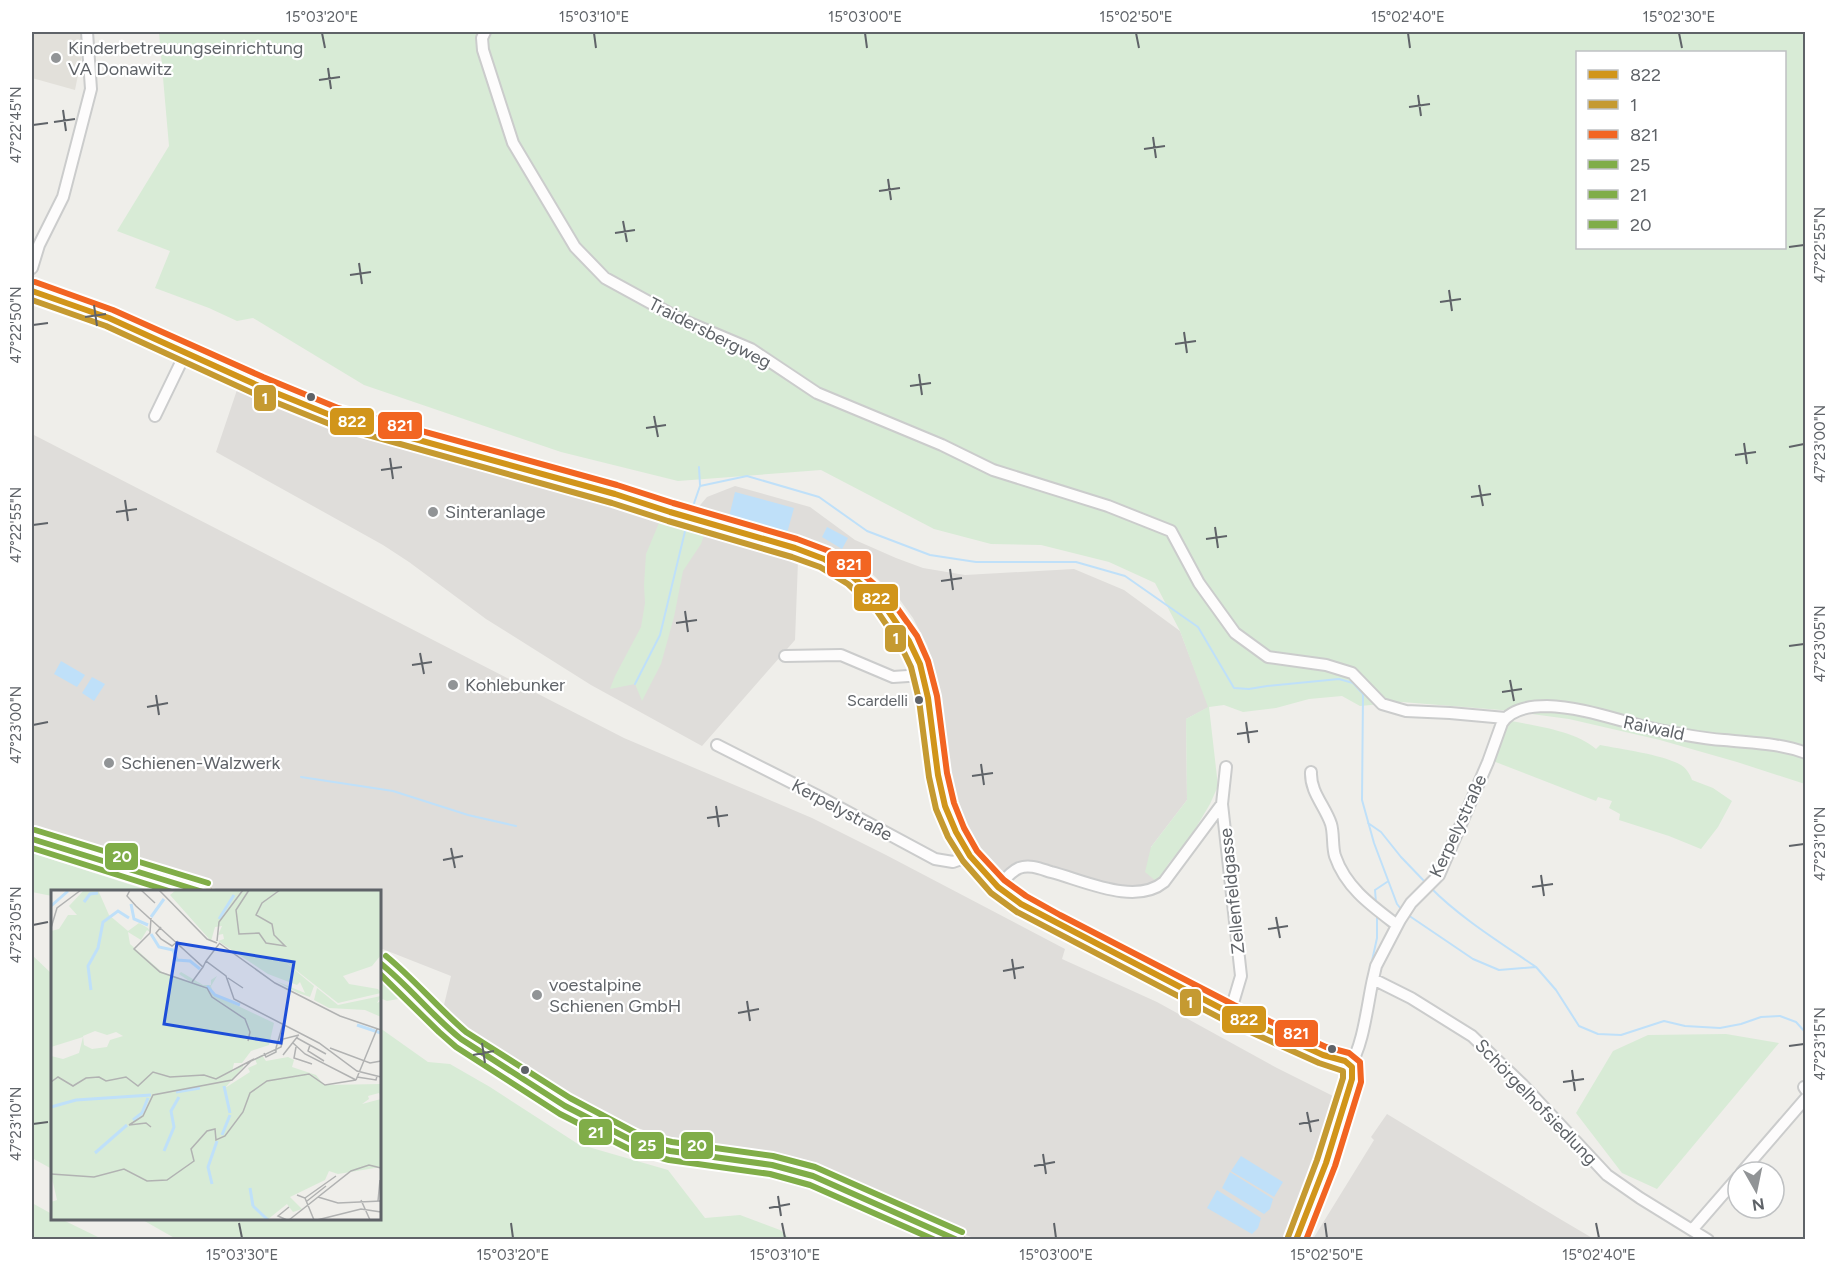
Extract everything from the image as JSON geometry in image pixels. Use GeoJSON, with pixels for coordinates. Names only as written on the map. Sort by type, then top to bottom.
{"type":"FeatureCollection","features":[{"type":"Feature","properties":{"kind":"main road"},"geometry":{"type":"LineString","coordinates":[[32,291],[82,306],[335,417],[615,494],[795,548],[824,560],[853,577],[884,605],[909,641],[920,663],[928,698],[941,790],[956,832],[970,856],[998,886],[1021,904],[1230,1013],[1350,1064],[1353,1072],[1352,1079],[1326,1163],[1296,1239]]}},
{"type":"Feature","properties":{"kind":"main road"},"geometry":{"type":"LineString","coordinates":[[32,839],[202,890]]}},
{"type":"Feature","properties":{"kind":"main road"},"geometry":{"type":"LineString","coordinates":[[381,964],[461,1039],[565,1106],[635,1142],[670,1151],[772,1165],[813,1176],[958,1239]]}},
{"type":"Feature","properties":{"kind":"street"},"geometry":{"type":"LineString","coordinates":[[32,268],[39,245],[63,197],[91,89],[87,32]]}},
{"type":"Feature","properties":{"kind":"street","name":"Traidersbergweg"},"geometry":{"type":"LineString","coordinates":[[485,32],[482,38],[483,50],[513,143],[575,247],[605,278],[680,319],[751,349],[817,393],[942,445],[993,470],[1108,506],[1171,531],[1199,583],[1235,633],[1268,657],[1326,665],[1352,673],[1382,704],[1406,711],[1505,718]]}},
{"type":"Feature","properties":{"kind":"street"},"geometry":{"type":"LineString","coordinates":[[155,416],[186,352]]}},
{"type":"Feature","properties":{"kind":"street"},"geometry":{"type":"LineString","coordinates":[[785,656],[841,655],[893,677],[923,675]]}},
{"type":"Feature","properties":{"kind":"street","name":"Raiwald"},"geometry":{"type":"LineString","coordinates":[[1505,718],[1516,711],[1534,706],[1572,707],[1667,732],[1716,740],[1775,745],[1794,748],[1806,753]]}},
{"type":"Feature","properties":{"kind":"street","name":"Kerpelystraße"},"geometry":{"type":"LineString","coordinates":[[1373,979],[1376,966],[1398,922],[1409,905],[1439,875],[1505,718]]}},
{"type":"Feature","properties":{"kind":"street","name":"Kerpelystraße"},"geometry":{"type":"LineString","coordinates":[[717,745],[935,859],[953,862],[970,856]]}},
{"type":"Feature","properties":{"kind":"street","name":"Zellenfeldgasse"},"geometry":{"type":"LineString","coordinates":[[1226,767],[1222,804],[1241,976],[1230,1013]]}},
{"type":"Feature","properties":{"kind":"street"},"geometry":{"type":"LineString","coordinates":[[1311,772],[1314,791],[1331,825],[1334,851],[1344,876],[1372,906],[1398,922]]}},
{"type":"Feature","properties":{"kind":"street"},"geometry":{"type":"LineString","coordinates":[[998,886],[1011,873],[1027,867],[1114,891],[1152,890],[1164,882],[1222,804]]}},
{"type":"Feature","properties":{"kind":"street"},"geometry":{"type":"LineString","coordinates":[[1350,1064],[1359,1045],[1373,979]]}},
{"type":"Feature","properties":{"kind":"street","name":"Schörgelhofsiedlung"},"geometry":{"type":"LineString","coordinates":[[1373,979],[1411,998],[1472,1036],[1522,1084],[1607,1175],[1708,1239]]}},
{"type":"Feature","properties":{"kind":"street"},"geometry":{"type":"LineString","coordinates":[[1751,1160],[1805,1092]]}},
{"type":"Feature","properties":{"kind":"street"},"geometry":{"type":"LineString","coordinates":[[1692,1230],[1726,1191]]}},
{"type":"Feature","properties":{"kind":"shaded area","name":"Kinderbetreuungseinrichtung VA Donawitz"},"geometry":{"type":"Polygon","coordinates":[[[32,32],[84,32],[85,39],[75,90],[32,78],[32,32]]]}},
{"type":"Feature","properties":{"kind":"shaded area"},"geometry":{"type":"Polygon","coordinates":[[[238,387],[291,405],[319,418],[412,448],[546,484],[798,561],[795,640],[702,746],[591,685],[486,619],[383,545],[216,452],[238,387]]]}},
{"type":"Feature","properties":{"kind":"shaded area"},"geometry":{"type":"Polygon","coordinates":[[[32,434],[624,738],[812,818],[886,855],[1065,949],[1062,959],[1157,1002],[1333,1096],[1330,1110],[1336,1111],[1322,1158],[1290,1239],[976,1239],[877,1199],[831,1177],[772,1155],[684,1144],[609,1118],[442,1013],[451,976],[381,948],[381,890],[219,890],[32,834],[32,434]]]}},
{"type":"Feature","properties":{"kind":"shaded area"},"geometry":{"type":"Polygon","coordinates":[[[735,486],[810,507],[855,540],[923,568],[965,575],[1074,569],[1124,590],[1180,631],[1209,707],[1186,719],[1187,800],[1151,847],[1157,882],[1129,890],[1018,865],[1007,868],[1000,875],[989,865],[972,843],[955,808],[943,746],[941,700],[937,676],[927,645],[913,618],[900,600],[868,570],[806,542],[696,510],[707,497],[735,486]]]}},
{"type":"Feature","properties":{"kind":"shaded area"},"geometry":{"type":"Polygon","coordinates":[[[1387,1114],[1594,1239],[1313,1239],[1374,1140],[1371,1137],[1387,1114]]]}},
{"type":"Feature","properties":{"kind":"green space"},"geometry":{"type":"Polygon","coordinates":[[[159,32],[1805,32],[1805,784],[1660,740],[1569,719],[1501,710],[1402,702],[1360,706],[1342,696],[1309,699],[1276,708],[1243,712],[1224,705],[1209,707],[1218,786],[1191,836],[1157,882],[1145,872],[1151,847],[1187,800],[1186,719],[1208,707],[1180,631],[1155,583],[1109,562],[1041,545],[991,544],[934,529],[821,470],[678,481],[561,452],[364,385],[253,318],[237,321],[155,288],[170,251],[117,231],[169,146],[159,32]]]}},
{"type":"Feature","properties":{"kind":"green space"},"geometry":{"type":"Polygon","coordinates":[[[661,518],[705,532],[701,544],[683,571],[674,617],[661,664],[642,701],[635,684],[610,689],[641,627],[645,603],[646,554],[661,518]]]}},
{"type":"Feature","properties":{"kind":"green space"},"geometry":{"type":"Polygon","coordinates":[[[1511,721],[1567,734],[1596,749],[1600,745],[1674,761],[1685,768],[1692,780],[1713,788],[1732,801],[1718,827],[1701,849],[1619,820],[1620,814],[1609,808],[1612,801],[1598,797],[1596,801],[1493,761],[1505,724],[1511,721]]]}},
{"type":"Feature","properties":{"kind":"green space"},"geometry":{"type":"Polygon","coordinates":[[[32,853],[147,890],[51,890],[51,896],[32,892],[32,853]]]}},
{"type":"Feature","properties":{"kind":"green space"},"geometry":{"type":"Polygon","coordinates":[[[32,955],[51,973],[51,1168],[32,1158],[32,955]]]}},
{"type":"Feature","properties":{"kind":"green space"},"geometry":{"type":"Polygon","coordinates":[[[381,980],[390,985],[398,999],[387,1001],[381,998],[381,980]]]}},
{"type":"Feature","properties":{"kind":"green space"},"geometry":{"type":"Polygon","coordinates":[[[381,1029],[428,1062],[450,1064],[578,1144],[668,1170],[705,1218],[740,1215],[780,1230],[790,1239],[178,1240],[143,1220],[381,1220],[381,1029]]]}},
{"type":"Feature","properties":{"kind":"green space"},"geometry":{"type":"Polygon","coordinates":[[[1726,1034],[1779,1043],[1657,1189],[1622,1173],[1576,1113],[1613,1051],[1648,1035],[1726,1034]]]}},
{"type":"Feature","properties":{"kind":"green space"},"geometry":{"type":"Polygon","coordinates":[[[32,1203],[51,1213],[51,1220],[63,1220],[102,1239],[32,1239],[32,1203]]]}},
{"type":"Feature","properties":{"kind":"water"},"geometry":{"type":"Polygon","coordinates":[[[735,492],[794,508],[787,533],[729,517],[735,492]]]}},
{"type":"Feature","properties":{"kind":"water"},"geometry":{"type":"Polygon","coordinates":[[[827,527],[848,538],[842,549],[822,537],[827,527]]]}},
{"type":"Feature","properties":{"kind":"water"},"geometry":{"type":"Polygon","coordinates":[[[61,661],[85,675],[77,687],[54,674],[61,661]]]}},
{"type":"Feature","properties":{"kind":"water"},"geometry":{"type":"Polygon","coordinates":[[[92,677],[105,684],[94,701],[82,693],[92,677]]]}},
{"type":"Feature","properties":{"kind":"water"},"geometry":{"type":"Polygon","coordinates":[[[1241,1156],[1283,1182],[1274,1197],[1231,1171],[1241,1156]]]}},
{"type":"Feature","properties":{"kind":"water"},"geometry":{"type":"Polygon","coordinates":[[[1230,1172],[1273,1199],[1270,1209],[1264,1214],[1222,1188],[1230,1172]]]}},
{"type":"Feature","properties":{"kind":"water"},"geometry":{"type":"Polygon","coordinates":[[[1217,1190],[1261,1218],[1258,1228],[1252,1234],[1207,1208],[1217,1190]]]}},
{"type":"Feature","properties":{"kind":"waterway"},"geometry":{"type":"LineString","coordinates":[[699,467],[700,485]]}},
{"type":"Feature","properties":{"kind":"waterway"},"geometry":{"type":"LineString","coordinates":[[691,512],[700,486],[747,476],[819,497],[867,531],[930,555],[976,562],[1076,562],[1125,576],[1198,627],[1234,688],[1249,689],[1339,679],[1353,683],[1363,694],[1362,800],[1374,843],[1397,904],[1401,909]]}},
{"type":"Feature","properties":{"kind":"waterway"},"geometry":{"type":"LineString","coordinates":[[635,684],[660,635],[687,523]]}},
{"type":"Feature","properties":{"kind":"waterway"},"geometry":{"type":"LineString","coordinates":[[301,777],[393,791],[468,815],[516,826]]}},
{"type":"Feature","properties":{"kind":"waterway"},"geometry":{"type":"LineString","coordinates":[[1368,823],[1381,832],[1426,883]]}},
{"type":"Feature","properties":{"kind":"waterway"},"geometry":{"type":"LineString","coordinates":[[1376,903],[1375,890],[1387,882]]}},
{"type":"Feature","properties":{"kind":"waterway"},"geometry":{"type":"LineString","coordinates":[[1430,887],[1467,919],[1536,967]]}},
{"type":"Feature","properties":{"kind":"waterway"},"geometry":{"type":"LineString","coordinates":[[1370,970],[1377,938],[1377,914]]}},
{"type":"Feature","properties":{"kind":"waterway"},"geometry":{"type":"LineString","coordinates":[[1408,915],[1473,959],[1499,970],[1536,967],[1556,990],[1579,1026],[1598,1034],[1621,1035],[1664,1021],[1685,1026],[1720,1028],[1761,1017],[1780,1016],[1796,1022],[1806,1033]]}},
{"type":"Feature","properties":{"kind":"waterway"},"geometry":{"type":"LineString","coordinates":[[1356,1038],[1361,1014]]}},
{"type":"Feature","properties":{"kind":"waterway"},"geometry":{"type":"LineString","coordinates":[[1329,1130],[1338,1098]]}},
{"type":"Feature","properties":{"kind":"waterway"},"geometry":{"type":"LineString","coordinates":[[1288,1240],[1322,1153]]}},
{"type":"Feature","properties":{"kind":"transit line","name":"821"},"geometry":{"type":"LineString","coordinates":[[35,282],[113,310],[338,408],[617,485],[797,539],[829,551],[858,570],[890,598],[917,636],[928,661],[937,696],[947,773],[954,803],[977,851],[1004,880],[1026,896],[1060,915],[1234,1005],[1326,1047],[1349,1053],[1360,1062],[1361,1082],[1335,1166],[1306,1240]]}},
{"type":"Feature","properties":{"kind":"transit line","name":"822"},"geometry":{"type":"LineString","coordinates":[[32,291],[109,318],[259,386],[335,417],[615,494],[795,548],[824,559],[853,577],[884,605],[909,641],[920,664],[928,698],[938,775],[945,806],[970,856],[998,887],[1021,904],[1230,1013],[1323,1055],[1345,1061],[1352,1067],[1352,1079],[1326,1163],[1296,1240]]}},
{"type":"Feature","properties":{"kind":"transit line","name":"1"},"geometry":{"type":"LineString","coordinates":[[32,300],[106,326],[255,394],[332,425],[612,503],[792,557],[820,567],[848,584],[877,611],[901,646],[911,667],[919,700],[929,777],[936,809],[948,837],[963,861],[991,893],[1017,912],[1226,1021],[1319,1063],[1343,1071],[1343,1078],[1317,1160],[1288,1237]]}},
{"type":"Feature","properties":{"kind":"transit line","name":"20"},"geometry":{"type":"LineString","coordinates":[[35,830],[208,883]]}},
{"type":"Feature","properties":{"kind":"transit line","name":"25"},"geometry":{"type":"LineString","coordinates":[[32,839],[197,890]]}},
{"type":"Feature","properties":{"kind":"transit line","name":"21"},"geometry":{"type":"LineString","coordinates":[[32,848],[166,890]]}},
{"type":"Feature","properties":{"kind":"transit line","name":"20"},"geometry":{"type":"LineString","coordinates":[[386,956],[466,1032],[570,1098],[638,1134],[672,1142],[773,1156],[815,1167],[962,1232]]}},
{"type":"Feature","properties":{"kind":"transit line","name":"25"},"geometry":{"type":"LineString","coordinates":[[381,964],[461,1039],[565,1106],[635,1142],[670,1151],[772,1165],[813,1176],[957,1240]]}},
{"type":"Feature","properties":{"kind":"transit line","name":"21"},"geometry":{"type":"LineString","coordinates":[[381,975],[456,1047],[560,1114],[631,1150],[669,1160],[770,1174],[810,1185],[935,1240]]}},
{"type":"Feature","properties":{"kind":"place","name":"Kinderbetreuungseinrichtung VA Donawitz"},"geometry":{"type":"Point","coordinates":[56,58]}},
{"type":"Feature","properties":{"kind":"place","name":"Sinteranlage"},"geometry":{"type":"Point","coordinates":[433,512]}},
{"type":"Feature","properties":{"kind":"place","name":"Kohlebunker"},"geometry":{"type":"Point","coordinates":[453,685]}},
{"type":"Feature","properties":{"kind":"place","name":"Scardelli"},"geometry":{"type":"Point","coordinates":[919,700]}},
{"type":"Feature","properties":{"kind":"place","name":"Schienen-Walzwerk"},"geometry":{"type":"Point","coordinates":[109,763]}},
{"type":"Feature","properties":{"kind":"place","name":"voestalpine Schienen GmbH"},"geometry":{"type":"Point","coordinates":[537,995]}}]}
